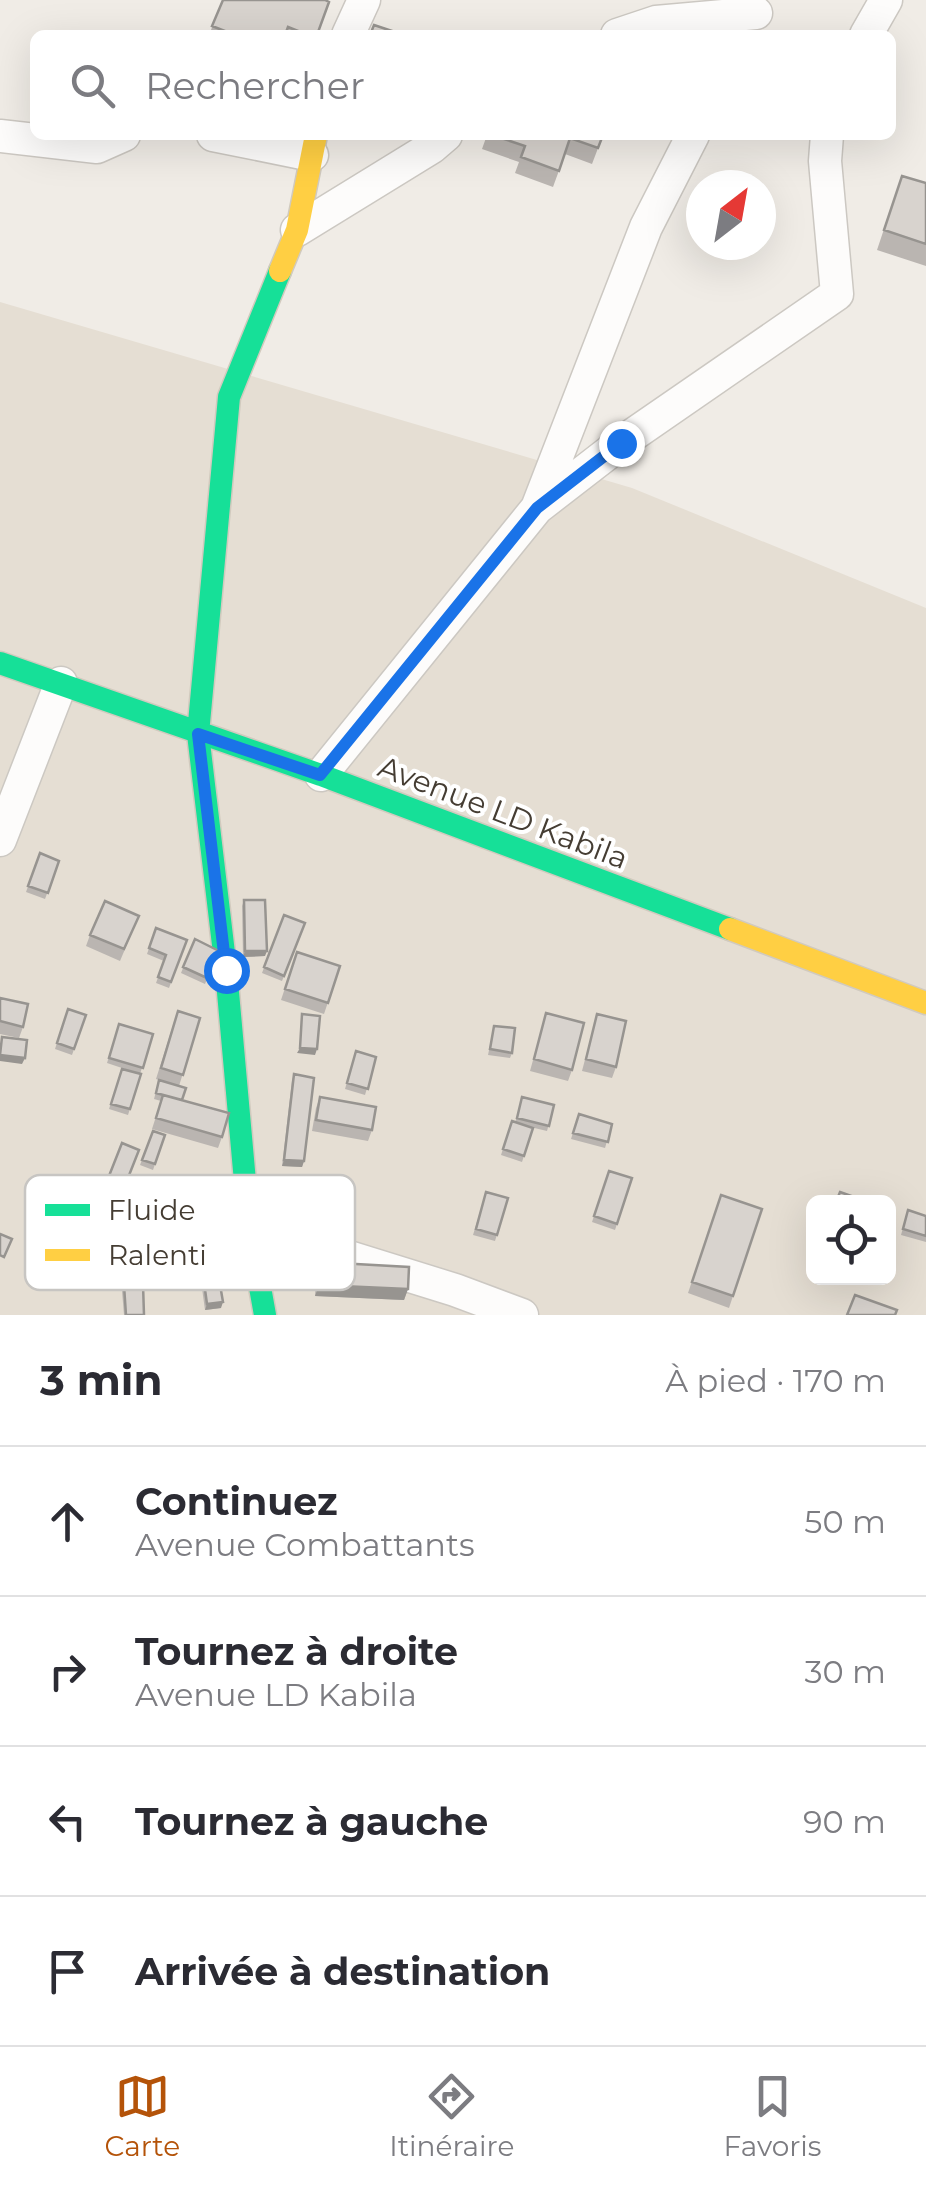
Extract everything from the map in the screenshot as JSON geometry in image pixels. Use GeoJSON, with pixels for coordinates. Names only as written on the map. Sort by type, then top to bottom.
{"type":"FeatureCollection","features":[{"type":"Feature","properties":{"kind":"street"},"geometry":{"type":"LineString","coordinates":[[350,30],[364,0]]}},
{"type":"Feature","properties":{"kind":"street"},"geometry":{"type":"LineString","coordinates":[[869,30],[886,0]]}},
{"type":"Feature","properties":{"kind":"street"},"geometry":{"type":"LineString","coordinates":[[631,30],[656,22],[754,16]]}},
{"type":"Feature","properties":{"kind":"street"},"geometry":{"type":"LineString","coordinates":[[0,136],[30,139]]}},
{"type":"Feature","properties":{"kind":"street"},"geometry":{"type":"LineString","coordinates":[[35,140],[97,147],[113,140]]}},
{"type":"Feature","properties":{"kind":"street"},"geometry":{"type":"LineString","coordinates":[[244,1175],[226,970],[198,734],[229,397],[297,230],[314,145],[264,140]]}},
{"type":"Feature","properties":{"kind":"street"},"geometry":{"type":"LineString","coordinates":[[297,230],[440,140]]}},
{"type":"Feature","properties":{"kind":"street"},"geometry":{"type":"LineString","coordinates":[[537,508],[646,227],[690,140]]}},
{"type":"Feature","properties":{"kind":"street"},"geometry":{"type":"LineString","coordinates":[[320,775],[537,508],[621,443],[836,294],[827,140]]}},
{"type":"Feature","properties":{"kind":"street","name":"Avenue LD Kabila"},"geometry":{"type":"LineString","coordinates":[[0,663],[320,775],[926,1004]]}},
{"type":"Feature","properties":{"kind":"street"},"geometry":{"type":"LineString","coordinates":[[0,840],[61,684]]}},
{"type":"Feature","properties":{"kind":"street"},"geometry":{"type":"LineString","coordinates":[[355,1259],[522,1315]]}},
{"type":"Feature","properties":{"kind":"street"},"geometry":{"type":"LineString","coordinates":[[261,1290],[266,1315]]}},
{"type":"Feature","properties":{"kind":"shaded area"},"geometry":{"type":"Polygon","coordinates":[[[0,302],[632,488],[926,608],[926,1315],[0,1315],[0,302]]]}},
{"type":"Feature","properties":{"kind":"building"},"geometry":{"type":"Polygon","coordinates":[[[223,0],[329,2],[319,30],[222,30],[212,26],[223,0]]]}},
{"type":"Feature","properties":{"kind":"building"},"geometry":{"type":"Polygon","coordinates":[[[507,140],[569,140],[559,171],[521,157],[525,146],[507,140]]]}},
{"type":"Feature","properties":{"kind":"building"},"geometry":{"type":"Polygon","coordinates":[[[576,140],[601,140],[598,148],[576,140]]]}},
{"type":"Feature","properties":{"kind":"building"},"geometry":{"type":"Polygon","coordinates":[[[902,176],[926,183],[926,244],[884,230],[902,176]]]}},
{"type":"Feature","properties":{"kind":"building"},"geometry":{"type":"Polygon","coordinates":[[[40,853],[59,861],[48,893],[28,886],[40,853]]]}},
{"type":"Feature","properties":{"kind":"building"},"geometry":{"type":"Polygon","coordinates":[[[244,900],[265,900],[267,951],[245,951],[244,900]]]}},
{"type":"Feature","properties":{"kind":"building"},"geometry":{"type":"Polygon","coordinates":[[[105,901],[139,916],[124,949],[90,935],[105,901]]]}},
{"type":"Feature","properties":{"kind":"building"},"geometry":{"type":"Polygon","coordinates":[[[284,915],[305,923],[284,976],[264,967],[284,915]]]}},
{"type":"Feature","properties":{"kind":"building"},"geometry":{"type":"Polygon","coordinates":[[[156,928],[187,940],[171,982],[158,977],[166,955],[149,948],[156,928]]]}},
{"type":"Feature","properties":{"kind":"building"},"geometry":{"type":"Polygon","coordinates":[[[195,939],[219,951],[207,978],[183,967],[195,939]]]}},
{"type":"Feature","properties":{"kind":"building"},"geometry":{"type":"Polygon","coordinates":[[[297,952],[340,966],[328,1003],[285,989],[297,952]]]}},
{"type":"Feature","properties":{"kind":"building"},"geometry":{"type":"Polygon","coordinates":[[[0,998],[28,1004],[23,1027],[0,1021],[0,998]]]}},
{"type":"Feature","properties":{"kind":"building"},"geometry":{"type":"Polygon","coordinates":[[[68,1009],[86,1015],[74,1049],[57,1043],[68,1009]]]}},
{"type":"Feature","properties":{"kind":"building"},"geometry":{"type":"Polygon","coordinates":[[[178,1011],[200,1018],[183,1075],[161,1068],[178,1011]]]}},
{"type":"Feature","properties":{"kind":"building"},"geometry":{"type":"Polygon","coordinates":[[[546,1013],[584,1023],[572,1070],[534,1059],[546,1013]]]}},
{"type":"Feature","properties":{"kind":"building"},"geometry":{"type":"Polygon","coordinates":[[[302,1014],[320,1016],[317,1049],[300,1048],[302,1014]]]}},
{"type":"Feature","properties":{"kind":"building"},"geometry":{"type":"Polygon","coordinates":[[[597,1014],[626,1021],[616,1067],[586,1059],[597,1014]]]}},
{"type":"Feature","properties":{"kind":"building"},"geometry":{"type":"Polygon","coordinates":[[[119,1024],[153,1034],[143,1068],[109,1058],[119,1024]]]}},
{"type":"Feature","properties":{"kind":"building"},"geometry":{"type":"Polygon","coordinates":[[[494,1026],[515,1028],[512,1053],[490,1049],[494,1026]]]}},
{"type":"Feature","properties":{"kind":"building"},"geometry":{"type":"Polygon","coordinates":[[[2,1037],[27,1040],[25,1058],[0,1055],[2,1037]]]}},
{"type":"Feature","properties":{"kind":"building"},"geometry":{"type":"Polygon","coordinates":[[[356,1051],[376,1057],[368,1089],[347,1083],[356,1051]]]}},
{"type":"Feature","properties":{"kind":"building"},"geometry":{"type":"Polygon","coordinates":[[[122,1069],[141,1074],[130,1109],[111,1104],[122,1069]]]}},
{"type":"Feature","properties":{"kind":"building"},"geometry":{"type":"Polygon","coordinates":[[[294,1074],[314,1078],[304,1161],[284,1160],[294,1074]]]}},
{"type":"Feature","properties":{"kind":"building"},"geometry":{"type":"Polygon","coordinates":[[[159,1080],[186,1088],[182,1100],[156,1093],[159,1080]]]}},
{"type":"Feature","properties":{"kind":"building"},"geometry":{"type":"Polygon","coordinates":[[[163,1095],[229,1113],[222,1137],[156,1118],[163,1095]]]}},
{"type":"Feature","properties":{"kind":"building"},"geometry":{"type":"Polygon","coordinates":[[[320,1097],[376,1107],[372,1130],[316,1120],[320,1097]]]}},
{"type":"Feature","properties":{"kind":"building"},"geometry":{"type":"Polygon","coordinates":[[[522,1097],[554,1105],[549,1126],[517,1118],[522,1097]]]}},
{"type":"Feature","properties":{"kind":"building"},"geometry":{"type":"Polygon","coordinates":[[[579,1114],[612,1124],[608,1142],[573,1133],[579,1114]]]}},
{"type":"Feature","properties":{"kind":"building"},"geometry":{"type":"Polygon","coordinates":[[[512,1121],[533,1128],[524,1156],[503,1149],[512,1121]]]}},
{"type":"Feature","properties":{"kind":"building"},"geometry":{"type":"Polygon","coordinates":[[[153,1131],[165,1135],[155,1164],[142,1160],[153,1131]]]}},
{"type":"Feature","properties":{"kind":"building"},"geometry":{"type":"Polygon","coordinates":[[[122,1143],[139,1150],[129,1175],[109,1175],[122,1143]]]}},
{"type":"Feature","properties":{"kind":"building"},"geometry":{"type":"Polygon","coordinates":[[[609,1171],[632,1178],[617,1224],[594,1216],[609,1171]]]}},
{"type":"Feature","properties":{"kind":"building"},"geometry":{"type":"Polygon","coordinates":[[[486,1192],[508,1198],[497,1235],[476,1229],[486,1192]]]}},
{"type":"Feature","properties":{"kind":"building"},"geometry":{"type":"Polygon","coordinates":[[[721,1195],[762,1209],[733,1296],[692,1282],[721,1195]]]}},
{"type":"Feature","properties":{"kind":"building"},"geometry":{"type":"Polygon","coordinates":[[[908,1210],[926,1216],[926,1236],[903,1229],[908,1210]]]}},
{"type":"Feature","properties":{"kind":"building"},"geometry":{"type":"Polygon","coordinates":[[[0,1234],[12,1239],[4,1257],[0,1255],[0,1234]]]}},
{"type":"Feature","properties":{"kind":"building"},"geometry":{"type":"Polygon","coordinates":[[[355,1264],[409,1267],[408,1289],[355,1287],[355,1264]]]}},
{"type":"Feature","properties":{"kind":"building"},"geometry":{"type":"Polygon","coordinates":[[[124,1290],[143,1290],[144,1315],[126,1315],[124,1290]]]}},
{"type":"Feature","properties":{"kind":"building"},"geometry":{"type":"Polygon","coordinates":[[[205,1290],[221,1290],[223,1302],[207,1304],[205,1290]]]}},
{"type":"Feature","properties":{"kind":"building"},"geometry":{"type":"Polygon","coordinates":[[[855,1295],[897,1310],[895,1315],[847,1315],[855,1295]]]}},
{"type":"Feature","properties":{"kind":"traffic: fast"},"geometry":{"type":"LineString","coordinates":[[244,1175],[226,970],[198,734],[229,397],[280,271]]}},
{"type":"Feature","properties":{"kind":"traffic: fast"},"geometry":{"type":"LineString","coordinates":[[0,663],[321,775],[730,929]]}},
{"type":"Feature","properties":{"kind":"traffic: fast"},"geometry":{"type":"LineString","coordinates":[[261,1290],[265,1315]]}},
{"type":"Feature","properties":{"kind":"traffic: slow"},"geometry":{"type":"LineString","coordinates":[[280,271],[297,230],[315,140]]}},
{"type":"Feature","properties":{"kind":"traffic: slow"},"geometry":{"type":"LineString","coordinates":[[730,929],[926,1003]]}},
{"type":"Feature","properties":{"kind":"route"},"geometry":{"type":"LineString","coordinates":[[226,970],[198,734],[320,775],[537,508],[621,443]]}}]}
